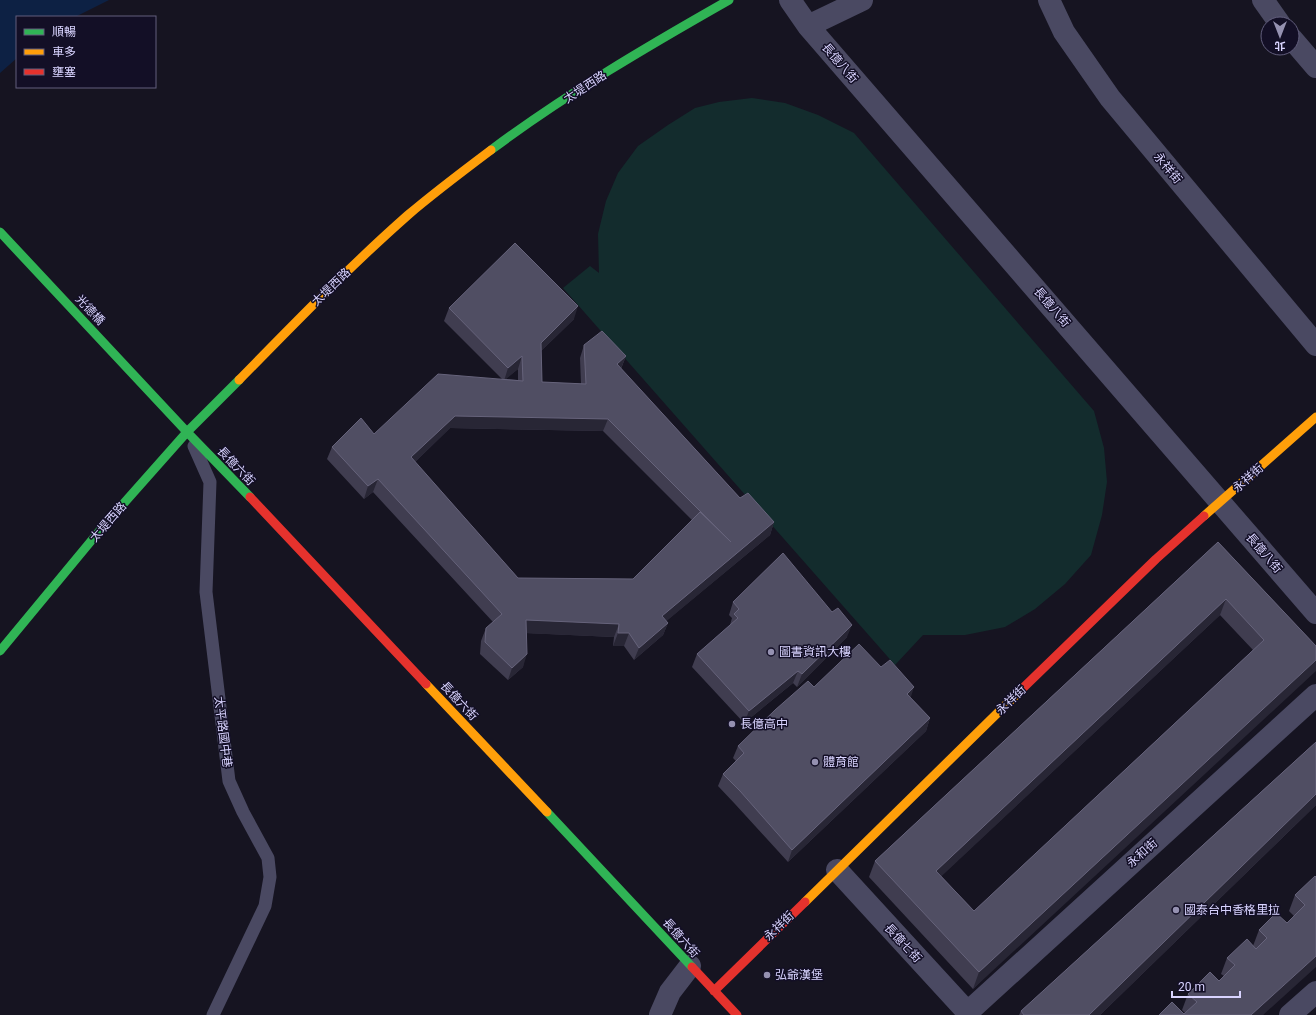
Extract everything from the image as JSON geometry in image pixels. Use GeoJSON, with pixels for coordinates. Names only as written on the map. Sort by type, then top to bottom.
{"type":"FeatureCollection","features":[{"type":"Feature","properties":{"kind":"street","name":"太堤西路"},"geometry":{"type":"LineString","coordinates":[[0,652],[101,529],[187,432],[328,289],[407,216],[445,184],[500,143],[570,96],[662,38],[729,0]]}},
{"type":"Feature","properties":{"kind":"street","name":"長億八街"},"geometry":{"type":"LineString","coordinates":[[790,0],[808,26],[1316,613]]}},
{"type":"Feature","properties":{"kind":"street"},"geometry":{"type":"LineString","coordinates":[[808,26],[862,0]]}},
{"type":"Feature","properties":{"kind":"street","name":"永祥街"},"geometry":{"type":"LineString","coordinates":[[1049,0],[1064,32],[1110,98],[1316,345]]}},
{"type":"Feature","properties":{"kind":"street"},"geometry":{"type":"LineString","coordinates":[[1263,0],[1274,16]]}},
{"type":"Feature","properties":{"kind":"street"},"geometry":{"type":"LineString","coordinates":[[1300,48],[1316,67]]}},
{"type":"Feature","properties":{"kind":"street","name":"光德橋"},"geometry":{"type":"LineString","coordinates":[[0,232],[162,404]]}},
{"type":"Feature","properties":{"kind":"street","name":"長億六街"},"geometry":{"type":"LineString","coordinates":[[162,404],[597,864],[737,1015]]}},
{"type":"Feature","properties":{"kind":"street","name":"永祥街"},"geometry":{"type":"LineString","coordinates":[[714,991],[1144,570],[1316,417]]}},
{"type":"Feature","properties":{"kind":"street","name":"永和街"},"geometry":{"type":"LineString","coordinates":[[969,1014],[1316,694]]}},
{"type":"Feature","properties":{"kind":"street","name":"長億七街"},"geometry":{"type":"LineString","coordinates":[[837,870],[969,1014]]}},
{"type":"Feature","properties":{"kind":"street"},"geometry":{"type":"LineString","coordinates":[[660,1015],[670,992],[690,966]]}},
{"type":"Feature","properties":{"kind":"lane","name":"太平路國中巷"},"geometry":{"type":"LineString","coordinates":[[187,432],[210,482],[206,592],[229,781],[242,812],[268,858],[270,877],[265,906],[212,1015]]}},
{"type":"Feature","properties":{"kind":"green space"},"geometry":{"type":"Polygon","coordinates":[[[752,98],[785,103],[818,115],[854,133],[1094,411],[1104,448],[1107,482],[1102,515],[1091,555],[1065,584],[1035,609],[1005,627],[965,635],[923,635],[895,665],[563,288],[590,266],[599,273],[598,234],[606,201],[618,173],[638,146],[695,108],[719,102],[752,98]]]}},
{"type":"Feature","properties":{"kind":"water"},"geometry":{"type":"Polygon","coordinates":[[[0,0],[109,0],[77,16],[16,16],[16,59],[0,73],[0,0]]]}},
{"type":"Feature","properties":{"kind":"building"},"geometry":{"type":"Polygon","coordinates":[[[515,243],[578,306],[541,343],[542,382],[586,384],[584,345],[602,331],[626,356],[617,364],[740,498],[748,493],[774,522],[662,616],[668,623],[639,648],[629,633],[618,633],[619,624],[526,620],[527,654],[512,668],[485,642],[486,628],[502,614],[378,479],[368,486],[332,447],[361,418],[374,434],[438,374],[523,381],[522,356],[508,368],[449,308],[515,243]],[[455,416],[411,457],[518,578],[633,579],[700,512],[731,542],[608,419],[455,416]]]}},
{"type":"Feature","properties":{"kind":"building"},"geometry":{"type":"Polygon","coordinates":[[[1218,542],[1316,646],[1316,660],[979,972],[875,861],[1218,542]],[[1226,599],[936,871],[974,911],[1264,640],[1226,599]]]}},
{"type":"Feature","properties":{"kind":"building","name":"圖書資訊大樓"},"geometry":{"type":"Polygon","coordinates":[[[783,553],[832,612],[838,608],[852,625],[802,674],[798,671],[749,711],[697,654],[738,618],[734,614],[739,609],[733,602],[783,553]]]}},
{"type":"Feature","properties":{"kind":"building","name":"體育館"},"geometry":{"type":"Polygon","coordinates":[[[859,644],[881,667],[890,660],[914,687],[907,694],[930,718],[792,850],[723,774],[744,753],[738,746],[775,710],[808,681],[814,687],[859,644]]]}},
{"type":"Feature","properties":{"kind":"building","name":"國泰台中香格里拉"},"geometry":{"type":"Polygon","coordinates":[[[1316,742],[1316,794],[1089,1015],[1024,1015],[1021,1011],[1316,742]]]}},
{"type":"Feature","properties":{"kind":"building","name":"國泰台中香格里拉"},"geometry":{"type":"Polygon","coordinates":[[[1315,876],[1316,956],[1251,1015],[1159,1015],[1172,1002],[1184,1014],[1197,1002],[1188,994],[1210,972],[1219,981],[1235,965],[1227,958],[1247,939],[1256,949],[1267,938],[1259,930],[1276,913],[1287,923],[1305,905],[1295,895],[1315,876]]]}},
{"type":"Feature","properties":{"kind":"traffic: fast"},"geometry":{"type":"LineString","coordinates":[[491,150],[519,129],[578,90],[729,0]]}},
{"type":"Feature","properties":{"kind":"traffic: fast"},"geometry":{"type":"LineString","coordinates":[[0,232],[187,432],[250,497]]}},
{"type":"Feature","properties":{"kind":"traffic: fast"},"geometry":{"type":"LineString","coordinates":[[0,651],[101,529],[187,432],[239,380]]}},
{"type":"Feature","properties":{"kind":"traffic: fast"},"geometry":{"type":"LineString","coordinates":[[547,812],[692,967]]}},
{"type":"Feature","properties":{"kind":"traffic: slow"},"geometry":{"type":"LineString","coordinates":[[239,380],[364,255],[428,198],[491,150]]}},
{"type":"Feature","properties":{"kind":"traffic: slow"},"geometry":{"type":"LineString","coordinates":[[1204,516],[1316,417]]}},
{"type":"Feature","properties":{"kind":"traffic: slow"},"geometry":{"type":"LineString","coordinates":[[426,684],[547,812]]}},
{"type":"Feature","properties":{"kind":"traffic: slow"},"geometry":{"type":"LineString","coordinates":[[805,902],[1023,688]]}},
{"type":"Feature","properties":{"kind":"traffic: jam"},"geometry":{"type":"LineString","coordinates":[[250,497],[426,684]]}},
{"type":"Feature","properties":{"kind":"traffic: jam"},"geometry":{"type":"LineString","coordinates":[[1023,688],[1156,559],[1204,516]]}},
{"type":"Feature","properties":{"kind":"traffic: jam"},"geometry":{"type":"LineString","coordinates":[[714,991],[805,902]]}},
{"type":"Feature","properties":{"kind":"traffic: jam"},"geometry":{"type":"LineString","coordinates":[[692,967],[737,1015]]}},
{"type":"Feature","properties":{"kind":"place","name":"圖書資訊大樓"},"geometry":{"type":"Point","coordinates":[771,652]}},
{"type":"Feature","properties":{"kind":"place","name":"長億高中"},"geometry":{"type":"Point","coordinates":[732,724]}},
{"type":"Feature","properties":{"kind":"place","name":"體育館"},"geometry":{"type":"Point","coordinates":[815,762]}},
{"type":"Feature","properties":{"kind":"place","name":"國泰台中香格里拉"},"geometry":{"type":"Point","coordinates":[1176,910]}},
{"type":"Feature","properties":{"kind":"place","name":"弘爺漢堡"},"geometry":{"type":"Point","coordinates":[767,975]}}]}
